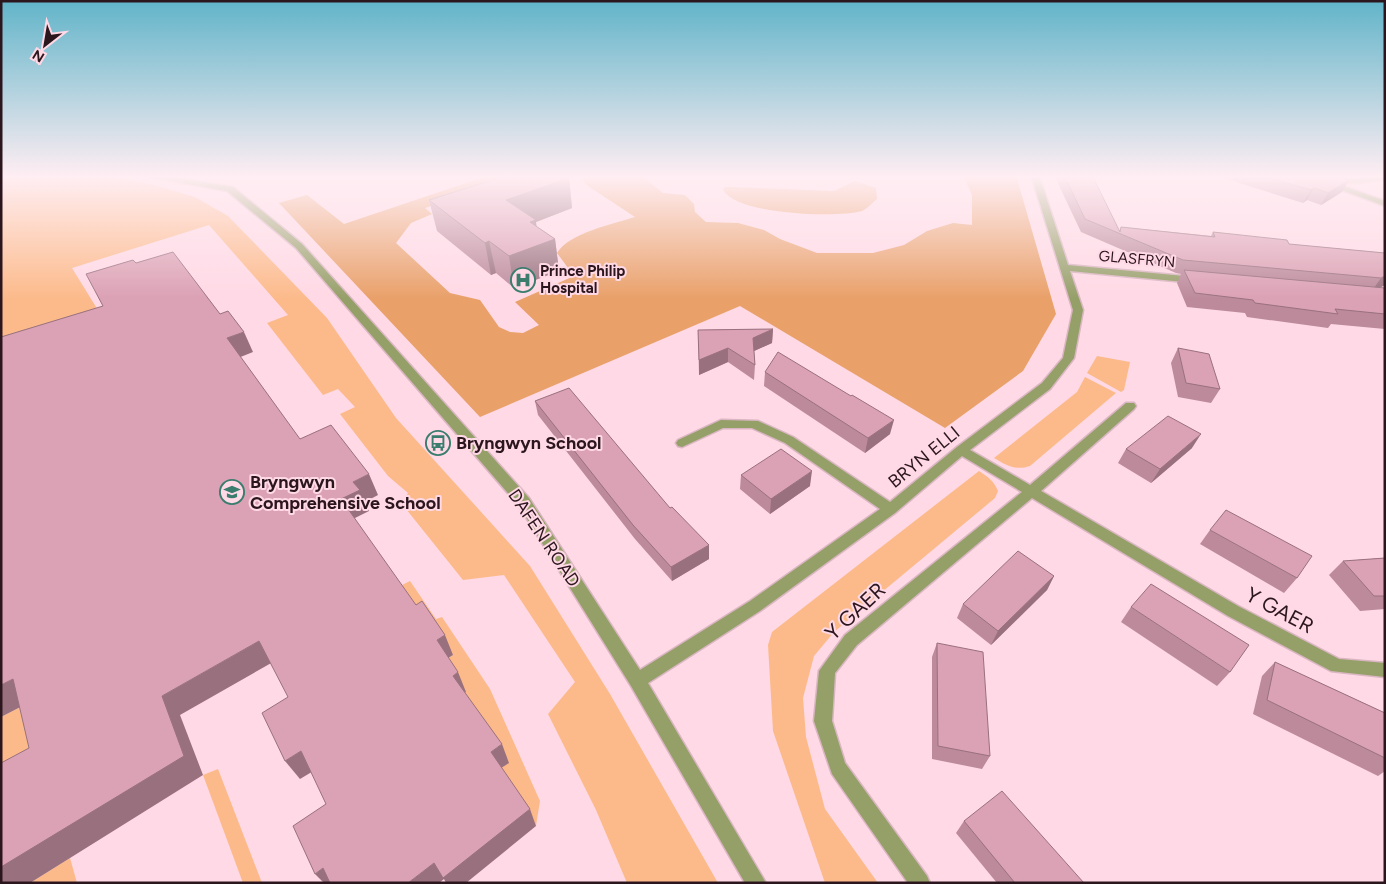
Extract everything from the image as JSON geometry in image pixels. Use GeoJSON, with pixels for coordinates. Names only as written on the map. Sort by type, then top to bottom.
{"type":"FeatureCollection","features":[{"type":"Feature","properties":{"kind":"street","name":"DAFEN ROAD"},"geometry":{"type":"LineString","coordinates":[[263,216],[299,246],[524,502],[637,681],[756,883]]}},
{"type":"Feature","properties":{"kind":"street","name":"BRYN ELLI"},"geometry":{"type":"LineString","coordinates":[[637,681],[755,606],[890,509],[961,450],[1046,386],[1068,358],[1078,310],[1066,268],[1047,216]]}},
{"type":"Feature","properties":{"kind":"street","name":"GLASFRYN"},"geometry":{"type":"LineString","coordinates":[[1066,268],[1201,280]]}},
{"type":"Feature","properties":{"kind":"street"},"geometry":{"type":"LineString","coordinates":[[1032,491],[1130,406]]}},
{"type":"Feature","properties":{"kind":"street"},"geometry":{"type":"LineString","coordinates":[[682,443],[721,424],[754,424],[788,440],[890,509]]}},
{"type":"Feature","properties":{"kind":"street","name":"Y GAER"},"geometry":{"type":"LineString","coordinates":[[961,450],[1233,611],[1337,666],[1385,670]]}},
{"type":"Feature","properties":{"kind":"street","name":"Y GAER"},"geometry":{"type":"LineString","coordinates":[[920,883],[838,768],[824,721],[827,672],[851,640],[1032,491]]}},
{"type":"Feature","properties":{"kind":"shaded area"},"geometry":{"type":"Polygon","coordinates":[[[1,216],[228,216],[327,318],[396,418],[530,566],[610,694],[718,883],[627,883],[596,810],[548,714],[575,682],[504,575],[463,580],[402,504],[408,493],[388,476],[340,414],[355,407],[338,389],[323,395],[267,323],[288,315],[209,225],[72,268],[109,328],[1,363],[1,216]]]}},
{"type":"Feature","properties":{"kind":"shaded area"},"geometry":{"type":"Polygon","coordinates":[[[291,216],[334,216],[344,224],[367,216],[427,216],[411,223],[396,243],[450,293],[480,300],[499,327],[510,332],[523,333],[539,325],[515,302],[574,276],[557,253],[563,246],[592,230],[634,216],[700,216],[706,222],[738,223],[764,230],[780,239],[817,253],[873,253],[904,245],[927,231],[953,223],[972,225],[972,216],[1028,216],[1056,314],[1023,371],[945,428],[740,306],[480,417],[291,216]]]}},
{"type":"Feature","properties":{"kind":"shaded area"},"geometry":{"type":"Polygon","coordinates":[[[1097,356],[1130,362],[1124,390],[1121,392],[1087,373],[1097,356]]]}},
{"type":"Feature","properties":{"kind":"shaded area"},"geometry":{"type":"Polygon","coordinates":[[[1085,377],[1116,393],[1030,466],[1015,468],[994,458],[1077,392],[1085,377]]]}},
{"type":"Feature","properties":{"kind":"shaded area"},"geometry":{"type":"Polygon","coordinates":[[[979,471],[995,484],[998,491],[995,498],[834,632],[814,656],[803,698],[806,737],[825,809],[878,883],[825,883],[773,731],[768,645],[772,632],[979,471]]]}},
{"type":"Feature","properties":{"kind":"shaded area"},"geometry":{"type":"Polygon","coordinates":[[[410,581],[436,619],[442,617],[490,689],[540,801],[536,826],[498,770],[508,763],[445,660],[453,655],[431,622],[398,587],[410,581]]]}},
{"type":"Feature","properties":{"kind":"shaded area"},"geometry":{"type":"Polygon","coordinates":[[[21,707],[36,762],[1,781],[1,717],[21,707]]]}},
{"type":"Feature","properties":{"kind":"shaded area"},"geometry":{"type":"Polygon","coordinates":[[[218,769],[262,883],[243,883],[203,775],[218,769]]]}},
{"type":"Feature","properties":{"kind":"shaded area"},"geometry":{"type":"Polygon","coordinates":[[[70,858],[77,883],[30,883],[70,858]]]}},
{"type":"Feature","properties":{"kind":"building"},"geometry":{"type":"Polygon","coordinates":[[[450,216],[530,216],[536,220],[530,222],[555,239],[509,256],[489,241],[485,243],[450,216]]]}},
{"type":"Feature","properties":{"kind":"building"},"geometry":{"type":"Polygon","coordinates":[[[1084,216],[1112,216],[1120,232],[1121,227],[1215,237],[1213,232],[1287,240],[1289,244],[1385,253],[1385,276],[1381,278],[1183,260],[1085,219],[1084,216]]]}},
{"type":"Feature","properties":{"kind":"building"},"geometry":{"type":"Polygon","coordinates":[[[173,252],[220,314],[228,311],[244,332],[227,338],[300,439],[331,425],[369,474],[353,482],[360,490],[341,499],[416,605],[422,601],[445,635],[437,640],[458,672],[453,676],[502,744],[491,752],[530,809],[443,878],[434,863],[408,883],[330,883],[323,868],[315,874],[293,826],[326,804],[301,751],[285,761],[262,713],[288,697],[259,641],[162,696],[184,756],[1,867],[1,763],[29,748],[13,679],[1,685],[1,337],[103,306],[86,274],[133,260],[136,263],[173,252]]]}},
{"type":"Feature","properties":{"kind":"building"},"geometry":{"type":"Polygon","coordinates":[[[1184,270],[1385,288],[1385,314],[1335,309],[1338,314],[1255,303],[1253,300],[1195,293],[1184,270]]]}},
{"type":"Feature","properties":{"kind":"building"},"geometry":{"type":"Polygon","coordinates":[[[773,329],[753,338],[755,365],[728,348],[699,360],[698,330],[773,329]]]}},
{"type":"Feature","properties":{"kind":"building"},"geometry":{"type":"Polygon","coordinates":[[[1178,348],[1209,354],[1220,389],[1186,383],[1178,348]]]}},
{"type":"Feature","properties":{"kind":"building"},"geometry":{"type":"Polygon","coordinates":[[[778,352],[894,420],[868,438],[765,372],[778,352]]]}},
{"type":"Feature","properties":{"kind":"building"},"geometry":{"type":"Polygon","coordinates":[[[569,388],[670,508],[672,507],[709,545],[671,567],[633,525],[535,401],[569,388]]]}},
{"type":"Feature","properties":{"kind":"building"},"geometry":{"type":"Polygon","coordinates":[[[1168,416],[1201,434],[1160,469],[1126,449],[1168,416]]]}},
{"type":"Feature","properties":{"kind":"building"},"geometry":{"type":"Polygon","coordinates":[[[781,449],[812,471],[771,499],[741,475],[781,449]]]}},
{"type":"Feature","properties":{"kind":"building"},"geometry":{"type":"Polygon","coordinates":[[[1226,510],[1312,556],[1297,578],[1210,530],[1226,510]]]}},
{"type":"Feature","properties":{"kind":"building"},"geometry":{"type":"Polygon","coordinates":[[[1018,551],[1054,576],[998,631],[963,604],[1018,551]]]}},
{"type":"Feature","properties":{"kind":"building"},"geometry":{"type":"Polygon","coordinates":[[[1385,558],[1385,596],[1374,596],[1343,561],[1385,558]]]}},
{"type":"Feature","properties":{"kind":"building"},"geometry":{"type":"Polygon","coordinates":[[[1151,584],[1249,645],[1230,672],[1131,607],[1151,584]]]}},
{"type":"Feature","properties":{"kind":"building"},"geometry":{"type":"Polygon","coordinates":[[[937,643],[983,652],[990,756],[938,746],[937,643]]]}},
{"type":"Feature","properties":{"kind":"building"},"geometry":{"type":"Polygon","coordinates":[[[1275,662],[1385,713],[1385,758],[1267,700],[1275,662]]]}},
{"type":"Feature","properties":{"kind":"building"},"geometry":{"type":"Polygon","coordinates":[[[1002,791],[1084,883],[1015,883],[964,821],[1002,791]]]}},
{"type":"Feature","properties":{"kind":"place","name":"Prince Philip Hospital"},"geometry":{"type":"Point","coordinates":[523,280]}},
{"type":"Feature","properties":{"kind":"place","name":"Bryngwyn School"},"geometry":{"type":"Point","coordinates":[438,443]}},
{"type":"Feature","properties":{"kind":"place","name":"Bryngwyn Comprehensive School"},"geometry":{"type":"Point","coordinates":[232,492]}}]}
